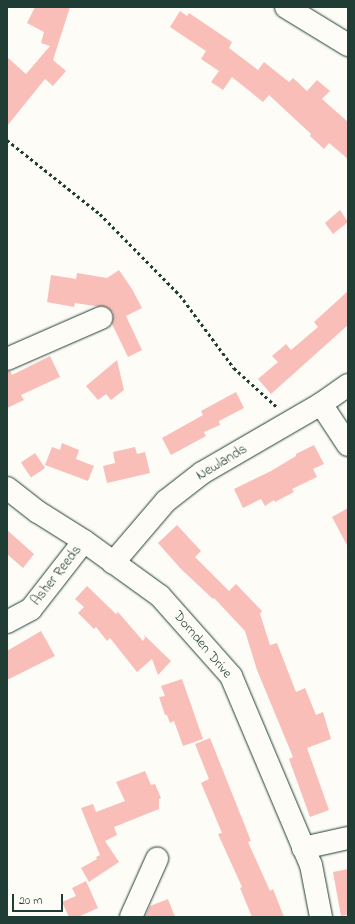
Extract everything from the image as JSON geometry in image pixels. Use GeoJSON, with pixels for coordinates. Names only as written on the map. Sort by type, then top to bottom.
{"type":"FeatureCollection","features":[{"type":"Feature","properties":{"kind":"street"},"geometry":{"type":"LineString","coordinates":[[299,10],[348,45]]}},
{"type":"Feature","properties":{"kind":"street"},"geometry":{"type":"LineString","coordinates":[[7,359],[101,318]]}},
{"type":"Feature","properties":{"kind":"street","name":"Newlands"},"geometry":{"type":"LineString","coordinates":[[113,563],[166,501],[202,473],[321,404],[348,385]]}},
{"type":"Feature","properties":{"kind":"street"},"geometry":{"type":"LineString","coordinates":[[321,404],[348,445]]}},
{"type":"Feature","properties":{"kind":"street","name":"Dornden Drive"},"geometry":{"type":"LineString","coordinates":[[7,488],[38,512],[84,541],[160,596],[231,676],[311,865],[321,917]]}},
{"type":"Feature","properties":{"kind":"street","name":"Asher Reeds"},"geometry":{"type":"LineString","coordinates":[[7,622],[31,609],[84,541]]}},
{"type":"Feature","properties":{"kind":"street"},"geometry":{"type":"LineString","coordinates":[[303,848],[348,838]]}},
{"type":"Feature","properties":{"kind":"street"},"geometry":{"type":"LineString","coordinates":[[131,917],[157,859]]}},
{"type":"Feature","properties":{"kind":"path"},"geometry":{"type":"LineString","coordinates":[[7,140],[100,214],[180,295],[234,368],[292,421]]}},
{"type":"Feature","properties":{"kind":"building"},"geometry":{"type":"Polygon","coordinates":[[[35,7],[70,7],[53,60],[66,71],[53,86],[45,79],[7,126],[7,57],[26,74],[50,46],[41,43],[44,32],[27,23],[35,7]]]}},
{"type":"Feature","properties":{"kind":"building"},"geometry":{"type":"Polygon","coordinates":[[[180,11],[187,16],[189,13],[232,42],[229,48],[258,70],[264,62],[289,82],[293,78],[307,91],[317,80],[330,91],[322,99],[348,122],[348,159],[329,143],[324,149],[310,136],[311,134],[269,95],[263,102],[232,77],[223,90],[211,82],[219,71],[201,59],[206,51],[170,27],[180,11]]]}},
{"type":"Feature","properties":{"kind":"building"},"geometry":{"type":"Polygon","coordinates":[[[340,210],[348,222],[333,234],[325,223],[340,210]]]}},
{"type":"Feature","properties":{"kind":"building"},"geometry":{"type":"Polygon","coordinates":[[[119,270],[132,289],[142,308],[126,316],[142,350],[128,357],[112,324],[113,313],[108,308],[75,303],[74,307],[47,302],[51,275],[76,279],[77,273],[107,278],[119,270]]]}},
{"type":"Feature","properties":{"kind":"building"},"geometry":{"type":"Polygon","coordinates":[[[348,291],[348,325],[271,394],[258,379],[278,362],[272,356],[286,344],[291,350],[318,327],[314,322],[348,291]]]}},
{"type":"Feature","properties":{"kind":"building"},"geometry":{"type":"Polygon","coordinates":[[[50,356],[60,377],[21,395],[24,400],[7,408],[7,371],[10,371],[12,375],[50,356]]]}},
{"type":"Feature","properties":{"kind":"building"},"geometry":{"type":"Polygon","coordinates":[[[117,360],[124,390],[111,400],[106,394],[98,400],[86,386],[117,360]]]}},
{"type":"Feature","properties":{"kind":"building"},"geometry":{"type":"Polygon","coordinates":[[[236,392],[244,408],[219,421],[220,425],[204,432],[206,436],[171,455],[162,438],[203,415],[201,411],[236,392]]]}},
{"type":"Feature","properties":{"kind":"building"},"geometry":{"type":"Polygon","coordinates":[[[62,443],[79,450],[76,459],[94,466],[88,481],[45,465],[52,447],[60,450],[62,443]]]}},
{"type":"Feature","properties":{"kind":"building"},"geometry":{"type":"Polygon","coordinates":[[[314,445],[324,464],[313,469],[317,477],[292,489],[294,492],[275,502],[274,500],[265,506],[261,499],[243,508],[234,489],[271,471],[296,456],[296,454],[314,445]]]}},
{"type":"Feature","properties":{"kind":"building"},"geometry":{"type":"Polygon","coordinates":[[[135,447],[137,454],[145,452],[150,473],[107,483],[103,466],[115,463],[113,452],[135,447]]]}},
{"type":"Feature","properties":{"kind":"building"},"geometry":{"type":"Polygon","coordinates":[[[35,453],[45,468],[31,477],[21,463],[35,453]]]}},
{"type":"Feature","properties":{"kind":"building"},"geometry":{"type":"Polygon","coordinates":[[[348,508],[348,547],[332,517],[348,508]]]}},
{"type":"Feature","properties":{"kind":"building"},"geometry":{"type":"Polygon","coordinates":[[[177,525],[201,551],[195,557],[229,591],[236,584],[262,611],[260,614],[270,645],[277,643],[296,692],[305,688],[316,715],[323,712],[331,739],[307,748],[329,810],[310,817],[289,759],[293,757],[257,670],[245,631],[214,598],[213,599],[181,569],[158,543],[177,525]]]}},
{"type":"Feature","properties":{"kind":"building"},"geometry":{"type":"Polygon","coordinates":[[[7,530],[34,554],[23,568],[7,554],[7,530]]]}},
{"type":"Feature","properties":{"kind":"building"},"geometry":{"type":"Polygon","coordinates":[[[87,586],[116,614],[118,612],[143,641],[145,638],[144,635],[171,661],[158,675],[152,659],[137,672],[110,638],[107,641],[96,627],[94,629],[78,613],[84,607],[75,599],[87,586]]]}},
{"type":"Feature","properties":{"kind":"building"},"geometry":{"type":"Polygon","coordinates":[[[41,631],[55,656],[7,680],[7,651],[41,631]]]}},
{"type":"Feature","properties":{"kind":"building"},"geometry":{"type":"Polygon","coordinates":[[[182,679],[203,739],[183,746],[174,721],[170,723],[167,715],[165,715],[159,697],[165,696],[161,686],[182,679]]]}},
{"type":"Feature","properties":{"kind":"building"},"geometry":{"type":"Polygon","coordinates":[[[210,738],[251,841],[248,842],[270,891],[273,889],[284,917],[252,917],[240,888],[242,887],[218,834],[222,833],[201,783],[209,779],[195,744],[210,738]]]}},
{"type":"Feature","properties":{"kind":"building"},"geometry":{"type":"Polygon","coordinates":[[[145,771],[151,785],[155,784],[161,798],[159,799],[159,809],[114,827],[117,835],[105,841],[119,862],[89,882],[81,868],[97,859],[96,857],[100,855],[81,808],[93,804],[96,812],[125,801],[116,782],[145,771]]]}},
{"type":"Feature","properties":{"kind":"building"},"geometry":{"type":"Polygon","coordinates":[[[348,869],[348,915],[341,916],[333,872],[348,869]]]}},
{"type":"Feature","properties":{"kind":"building"},"geometry":{"type":"Polygon","coordinates":[[[86,881],[98,908],[78,917],[69,917],[62,902],[76,896],[72,888],[86,881]]]}},
{"type":"Feature","properties":{"kind":"building"},"geometry":{"type":"Polygon","coordinates":[[[168,899],[175,917],[145,917],[150,906],[168,899]]]}}]}
